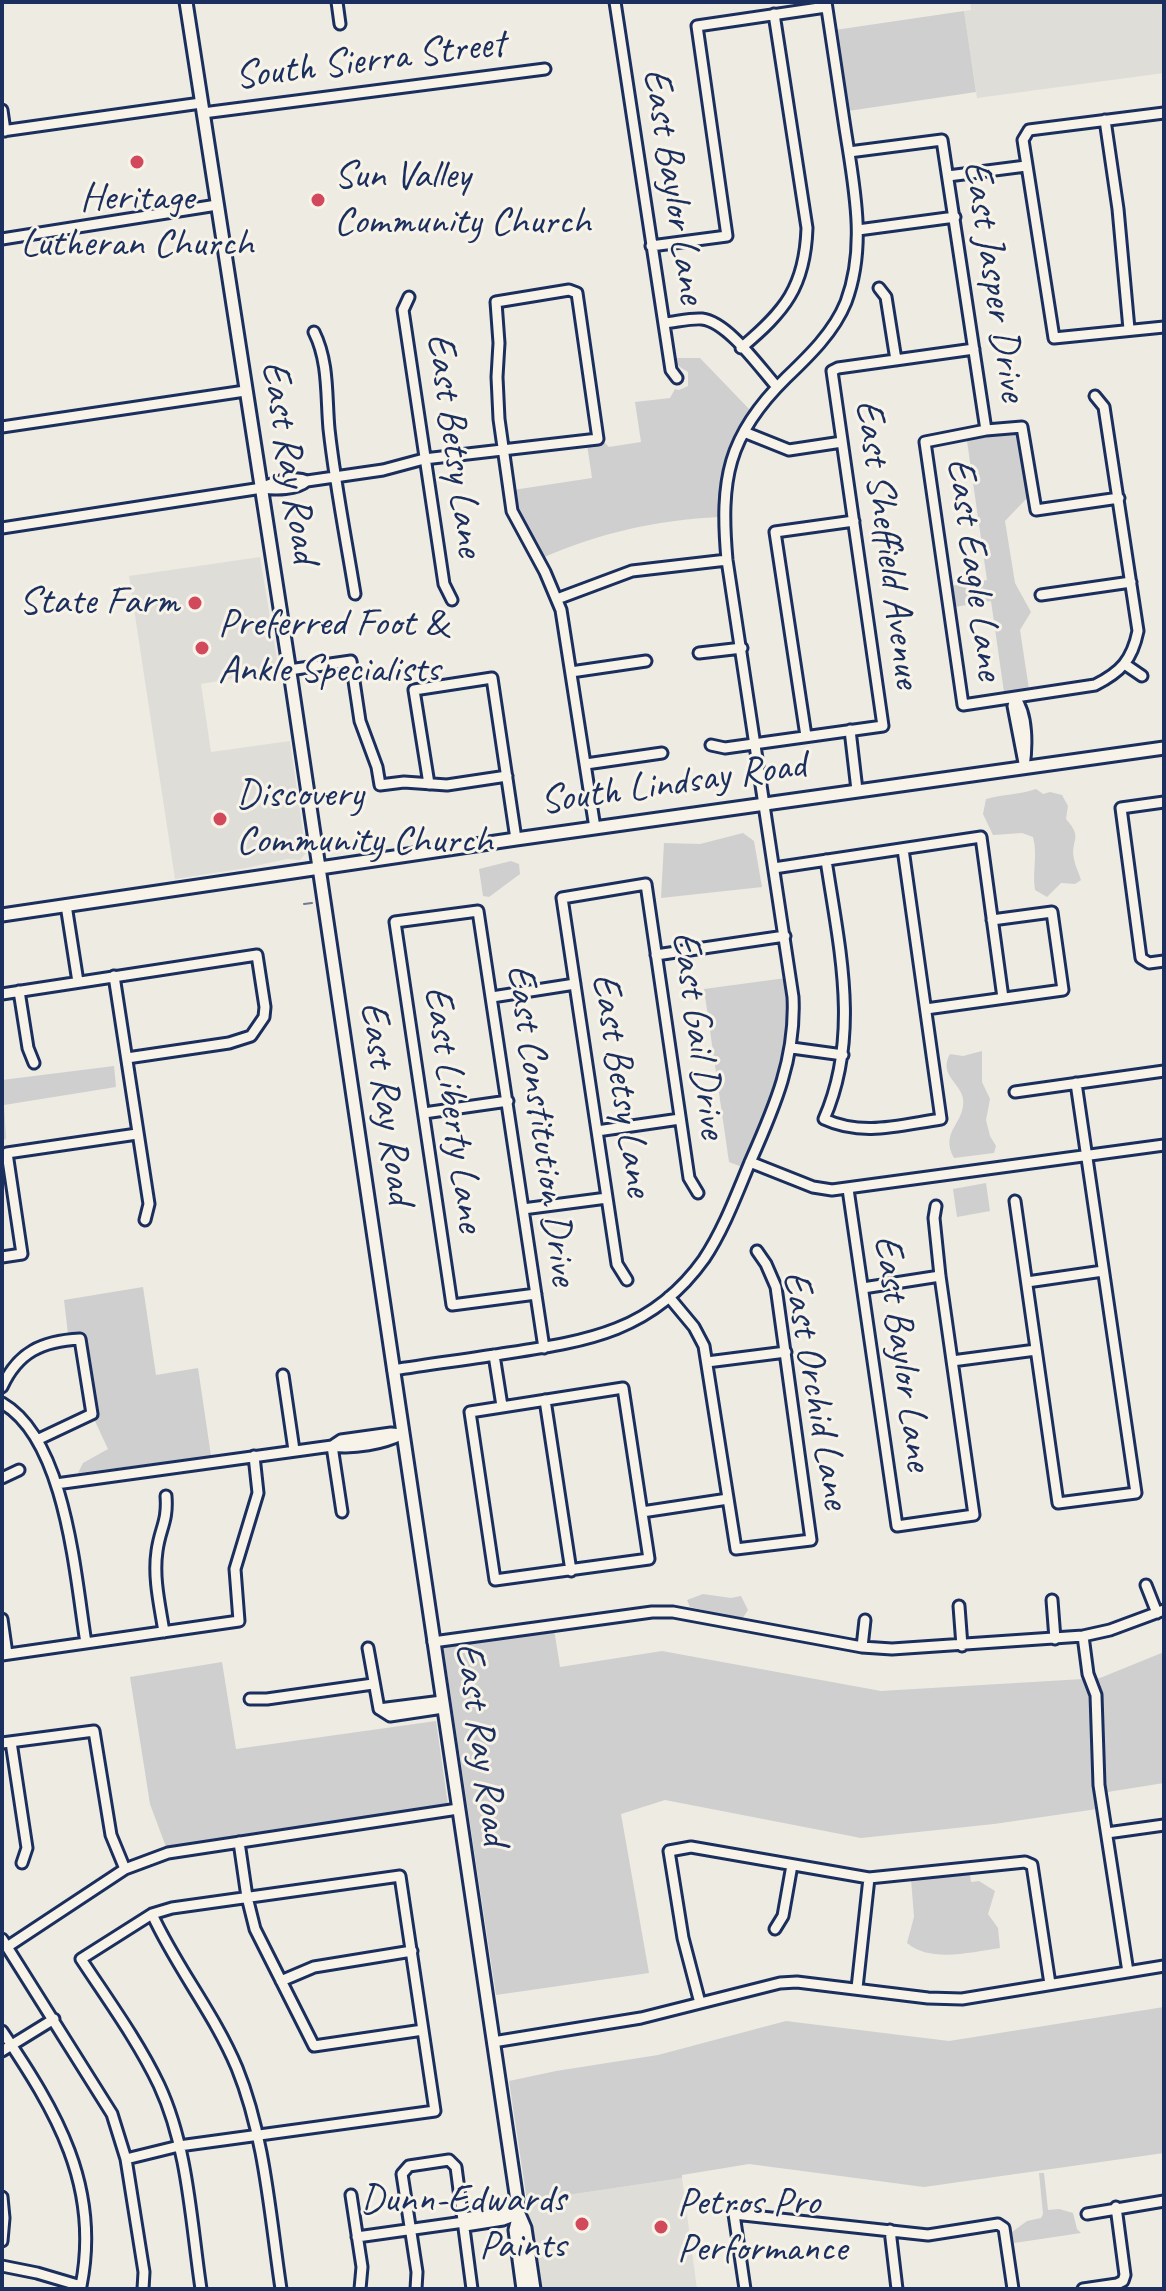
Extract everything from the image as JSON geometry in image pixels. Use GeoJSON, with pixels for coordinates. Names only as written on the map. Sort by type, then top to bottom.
{"type":"FeatureCollection","features":[{"type":"Feature","properties":{"kind":"main road","name":"East Ray Road"},"geometry":{"type":"LineString","coordinates":[[186,2],[262,488],[519,2214],[525,2228],[534,2289]]}},
{"type":"Feature","properties":{"kind":"main road","name":"South Lindsay Road"},"geometry":{"type":"LineString","coordinates":[[2,915],[1164,748]]}},
{"type":"Feature","properties":{"kind":"main road","name":"East Ray Road"},"geometry":{"type":"LineString","coordinates":[[519,2214],[515,2230],[523,2289]]}},
{"type":"Feature","properties":{"kind":"street"},"geometry":{"type":"LineString","coordinates":[[337,2],[340,24]]}},
{"type":"Feature","properties":{"kind":"street","name":"East Baylor Lane"},"geometry":{"type":"LineString","coordinates":[[615,2],[671,370],[677,378]]}},
{"type":"Feature","properties":{"kind":"street"},"geometry":{"type":"LineString","coordinates":[[393,1370],[588,1340],[622,1328],[669,1297],[708,1252],[783,1086],[792,1048],[793,997],[727,560],[724,500],[726,477],[758,407],[817,347],[837,321],[852,282],[858,230],[826,4],[697,26],[727,236],[651,246]]}},
{"type":"Feature","properties":{"kind":"street"},"geometry":{"type":"LineString","coordinates":[[741,348],[784,308],[806,258],[807,228],[774,14]]}},
{"type":"Feature","properties":{"kind":"street","name":"South Sierra Street"},"geometry":{"type":"LineString","coordinates":[[4,131],[545,69]]}},
{"type":"Feature","properties":{"kind":"street"},"geometry":{"type":"LineString","coordinates":[[2,110],[4,131]]}},
{"type":"Feature","properties":{"kind":"street"},"geometry":{"type":"LineString","coordinates":[[1164,113],[1029,130],[1024,135],[1026,166],[1054,338],[1164,327]]}},
{"type":"Feature","properties":{"kind":"street"},"geometry":{"type":"LineString","coordinates":[[1105,120],[1118,209],[1129,329]]}},
{"type":"Feature","properties":{"kind":"street","name":"East Jasper Drive"},"geometry":{"type":"LineString","coordinates":[[849,152],[942,140],[986,430]]}},
{"type":"Feature","properties":{"kind":"street"},"geometry":{"type":"LineString","coordinates":[[948,176],[1026,166]]}},
{"type":"Feature","properties":{"kind":"street"},"geometry":{"type":"LineString","coordinates":[[2,239],[217,205]]}},
{"type":"Feature","properties":{"kind":"street"},"geometry":{"type":"LineString","coordinates":[[858,230],[955,217]]}},
{"type":"Feature","properties":{"kind":"street"},"geometry":{"type":"LineString","coordinates":[[879,288],[886,297],[896,360],[974,349]]}},
{"type":"Feature","properties":{"kind":"street"},"geometry":{"type":"LineString","coordinates":[[2,528],[262,488],[301,478],[307,481],[383,470],[424,459],[502,450],[598,439],[577,293],[569,290],[496,302],[502,450],[512,511],[557,599],[595,828]]}},
{"type":"Feature","properties":{"kind":"street","name":"East Betsy Lane"},"geometry":{"type":"LineString","coordinates":[[409,297],[403,310],[424,459],[444,584],[452,600]]}},
{"type":"Feature","properties":{"kind":"street"},"geometry":{"type":"LineString","coordinates":[[664,323],[702,319],[714,322],[726,330],[777,387]]}},
{"type":"Feature","properties":{"kind":"street"},"geometry":{"type":"LineString","coordinates":[[314,332],[326,378],[329,429],[355,594]]}},
{"type":"Feature","properties":{"kind":"street","name":"East Sheffield Avenue"},"geometry":{"type":"LineString","coordinates":[[857,790],[850,730],[883,726],[832,371],[896,360]]}},
{"type":"Feature","properties":{"kind":"street"},"geometry":{"type":"LineString","coordinates":[[2,427],[245,391]]}},
{"type":"Feature","properties":{"kind":"street"},"geometry":{"type":"LineString","coordinates":[[1024,767],[1027,750],[1020,705],[1015,698],[1095,685],[1113,676],[1126,665],[1138,631],[1104,407],[1095,396]]}},
{"type":"Feature","properties":{"kind":"street"},"geometry":{"type":"LineString","coordinates":[[986,430],[1022,427],[1036,510],[1119,498]]}},
{"type":"Feature","properties":{"kind":"street","name":"East Eagle Lane"},"geometry":{"type":"LineString","coordinates":[[986,430],[925,442],[963,705],[1015,698]]}},
{"type":"Feature","properties":{"kind":"street"},"geometry":{"type":"LineString","coordinates":[[744,432],[789,450],[842,442]]}},
{"type":"Feature","properties":{"kind":"street"},"geometry":{"type":"LineString","coordinates":[[806,736],[775,532],[854,521]]}},
{"type":"Feature","properties":{"kind":"street"},"geometry":{"type":"LineString","coordinates":[[557,599],[632,571],[727,560]]}},
{"type":"Feature","properties":{"kind":"street"},"geometry":{"type":"LineString","coordinates":[[1041,595],[1131,582]]}},
{"type":"Feature","properties":{"kind":"street"},"geometry":{"type":"LineString","coordinates":[[699,653],[742,648]]}},
{"type":"Feature","properties":{"kind":"street"},"geometry":{"type":"LineString","coordinates":[[289,670],[351,661],[360,721],[377,767],[380,785],[404,782],[447,785],[507,776]]}},
{"type":"Feature","properties":{"kind":"street"},"geometry":{"type":"LineString","coordinates":[[571,672],[646,661]]}},
{"type":"Feature","properties":{"kind":"street"},"geometry":{"type":"LineString","coordinates":[[1126,665],[1142,676]]}},
{"type":"Feature","properties":{"kind":"street"},"geometry":{"type":"LineString","coordinates":[[429,784],[414,690],[492,678],[516,839]]}},
{"type":"Feature","properties":{"kind":"street"},"geometry":{"type":"LineString","coordinates":[[711,745],[725,748],[850,730]]}},
{"type":"Feature","properties":{"kind":"street"},"geometry":{"type":"LineString","coordinates":[[586,764],[662,753]]}},
{"type":"Feature","properties":{"kind":"street"},"geometry":{"type":"LineString","coordinates":[[1164,802],[1121,808],[1144,962],[1164,961]]}},
{"type":"Feature","properties":{"kind":"street"},"geometry":{"type":"LineString","coordinates":[[774,868],[981,837],[1003,998]]}},
{"type":"Feature","properties":{"kind":"street"},"geometry":{"type":"LineString","coordinates":[[826,860],[845,989],[846,1022],[843,1055],[833,1100],[824,1119],[863,1131],[941,1119],[903,849]]}},
{"type":"Feature","properties":{"kind":"street","name":"East Gail Drive"},"geometry":{"type":"LineString","coordinates":[[562,898],[646,884],[689,1178],[698,1193]]}},
{"type":"Feature","properties":{"kind":"street","name":"East Betsy Lane"},"geometry":{"type":"LineString","coordinates":[[562,898],[617,1264],[627,1280]]}},
{"type":"Feature","properties":{"kind":"street"},"geometry":{"type":"LineString","coordinates":[[66,905],[78,982]]}},
{"type":"Feature","properties":{"kind":"street","name":"East Constitution Drive"},"geometry":{"type":"LineString","coordinates":[[395,922],[478,911],[544,1348]]}},
{"type":"Feature","properties":{"kind":"street"},"geometry":{"type":"LineString","coordinates":[[926,1009],[1063,990],[1052,912],[992,920]]}},
{"type":"Feature","properties":{"kind":"street","name":"East Liberty Lane"},"geometry":{"type":"LineString","coordinates":[[395,922],[452,1305],[536,1294]]}},
{"type":"Feature","properties":{"kind":"street"},"geometry":{"type":"LineString","coordinates":[[656,955],[785,936]]}},
{"type":"Feature","properties":{"kind":"street"},"geometry":{"type":"LineString","coordinates":[[2,994],[257,955],[265,1007],[264,1017],[251,1036],[229,1043],[127,1058]]}},
{"type":"Feature","properties":{"kind":"street"},"geometry":{"type":"LineString","coordinates":[[114,976],[149,1204],[145,1220]]}},
{"type":"Feature","properties":{"kind":"street"},"geometry":{"type":"LineString","coordinates":[[492,997],[575,984]]}},
{"type":"Feature","properties":{"kind":"street"},"geometry":{"type":"LineString","coordinates":[[19,991],[28,1048],[34,1063]]}},
{"type":"Feature","properties":{"kind":"street"},"geometry":{"type":"LineString","coordinates":[[792,1048],[843,1055]]}},
{"type":"Feature","properties":{"kind":"street"},"geometry":{"type":"LineString","coordinates":[[1015,1092],[1164,1071]]}},
{"type":"Feature","properties":{"kind":"street"},"geometry":{"type":"LineString","coordinates":[[1015,1201],[1058,1503],[1136,1493],[1076,1083]]}},
{"type":"Feature","properties":{"kind":"street"},"geometry":{"type":"LineString","coordinates":[[424,1113],[508,1101]]}},
{"type":"Feature","properties":{"kind":"street"},"geometry":{"type":"LineString","coordinates":[[597,1131],[680,1119]]}},
{"type":"Feature","properties":{"kind":"street"},"geometry":{"type":"LineString","coordinates":[[2,1257],[22,1254],[7,1153],[137,1134]]}},
{"type":"Feature","properties":{"kind":"street"},"geometry":{"type":"LineString","coordinates":[[750,1162],[813,1187],[848,1189],[1164,1145]]}},
{"type":"Feature","properties":{"kind":"street","name":"East Baylor Lane"},"geometry":{"type":"LineString","coordinates":[[848,1189],[897,1526],[974,1515],[952,1361]]}},
{"type":"Feature","properties":{"kind":"street"},"geometry":{"type":"LineString","coordinates":[[523,1209],[607,1198]]}},
{"type":"Feature","properties":{"kind":"street"},"geometry":{"type":"LineString","coordinates":[[936,1206],[934,1218],[952,1361],[1036,1350]]}},
{"type":"Feature","properties":{"kind":"street","name":"East Orchid Lane"},"geometry":{"type":"LineString","coordinates":[[728,1499],[736,1549],[811,1540],[776,1287],[757,1251]]}},
{"type":"Feature","properties":{"kind":"street"},"geometry":{"type":"LineString","coordinates":[[1027,1282],[1103,1271]]}},
{"type":"Feature","properties":{"kind":"street"},"geometry":{"type":"LineString","coordinates":[[863,1288],[940,1276]]}},
{"type":"Feature","properties":{"kind":"street"},"geometry":{"type":"LineString","coordinates":[[642,1512],[728,1499],[704,1346],[694,1327],[669,1297]]}},
{"type":"Feature","properties":{"kind":"street"},"geometry":{"type":"LineString","coordinates":[[2,1387],[13,1359],[40,1345],[80,1339],[92,1414],[39,1439]]}},
{"type":"Feature","properties":{"kind":"street"},"geometry":{"type":"LineString","coordinates":[[707,1362],[786,1352]]}},
{"type":"Feature","properties":{"kind":"street"},"geometry":{"type":"LineString","coordinates":[[494,1355],[502,1406]]}},
{"type":"Feature","properties":{"kind":"street"},"geometry":{"type":"LineString","coordinates":[[283,1375],[294,1450]]}},
{"type":"Feature","properties":{"kind":"street"},"geometry":{"type":"LineString","coordinates":[[623,1388],[649,1559],[495,1580],[470,1412],[545,1400],[623,1388]]}},
{"type":"Feature","properties":{"kind":"street"},"geometry":{"type":"LineString","coordinates":[[545,1400],[571,1571]]}},
{"type":"Feature","properties":{"kind":"street"},"geometry":{"type":"LineString","coordinates":[[2,1403],[27,1422],[39,1439],[56,1484],[66,1523],[86,1643]]}},
{"type":"Feature","properties":{"kind":"street"},"geometry":{"type":"LineString","coordinates":[[56,1484],[332,1446],[341,1440],[403,1434]]}},
{"type":"Feature","properties":{"kind":"street"},"geometry":{"type":"LineString","coordinates":[[332,1446],[342,1512]]}},
{"type":"Feature","properties":{"kind":"street"},"geometry":{"type":"LineString","coordinates":[[2,1619],[4,1655],[239,1621],[235,1569],[258,1493],[254,1456]]}},
{"type":"Feature","properties":{"kind":"street"},"geometry":{"type":"LineString","coordinates":[[2,1478],[19,1470]]}},
{"type":"Feature","properties":{"kind":"street"},"geometry":{"type":"LineString","coordinates":[[164,1632],[155,1574],[157,1549],[167,1516],[166,1496]]}},
{"type":"Feature","properties":{"kind":"street"},"geometry":{"type":"LineString","coordinates":[[433,1642],[652,1612],[673,1612],[862,1647],[892,1649],[1055,1639],[1110,1630],[1161,1611],[1146,1585]]}},
{"type":"Feature","properties":{"kind":"street"},"geometry":{"type":"LineString","coordinates":[[1052,1600],[1055,1639]]}},
{"type":"Feature","properties":{"kind":"street"},"geometry":{"type":"LineString","coordinates":[[959,1606],[962,1646]]}},
{"type":"Feature","properties":{"kind":"street"},"geometry":{"type":"LineString","coordinates":[[862,1647],[865,1620]]}},
{"type":"Feature","properties":{"kind":"street"},"geometry":{"type":"LineString","coordinates":[[1083,1636],[1088,1674],[1096,1695],[1099,1785],[1128,1972]]}},
{"type":"Feature","properties":{"kind":"street"},"geometry":{"type":"LineString","coordinates":[[368,1648],[379,1709],[408,1710],[443,1705]]}},
{"type":"Feature","properties":{"kind":"street"},"geometry":{"type":"LineString","coordinates":[[250,1699],[373,1684]]}},
{"type":"Feature","properties":{"kind":"street"},"geometry":{"type":"LineString","coordinates":[[22,1863],[27,1848],[6,1743],[94,1731],[111,1835],[125,1869]]}},
{"type":"Feature","properties":{"kind":"street"},"geometry":{"type":"LineString","coordinates":[[143,2289],[144,2272],[126,2159],[112,2114],[5,1943],[125,1869],[168,1853],[458,1809]]}},
{"type":"Feature","properties":{"kind":"street"},"geometry":{"type":"LineString","coordinates":[[1107,1833],[1164,1825]]}},
{"type":"Feature","properties":{"kind":"street"},"geometry":{"type":"LineString","coordinates":[[239,1842],[255,1929],[314,2046],[423,2030]]}},
{"type":"Feature","properties":{"kind":"street"},"geometry":{"type":"LineString","coordinates":[[700,2003],[683,1938],[669,1851],[691,1847],[869,1878],[1025,1862],[1032,1865],[1050,1984]]}},
{"type":"Feature","properties":{"kind":"street"},"geometry":{"type":"LineString","coordinates":[[775,1929],[783,1916],[792,1865]]}},
{"type":"Feature","properties":{"kind":"street"},"geometry":{"type":"LineString","coordinates":[[126,2159],[179,2146],[435,2111],[400,1876],[247,1897],[152,1914],[81,1959],[154,2075],[172,2119],[179,2146],[201,2289]]}},
{"type":"Feature","properties":{"kind":"street"},"geometry":{"type":"LineString","coordinates":[[857,1988],[869,1878]]}},
{"type":"Feature","properties":{"kind":"street"},"geometry":{"type":"LineString","coordinates":[[152,1914],[167,1947],[213,2019],[237,2069],[257,2136],[281,2289]]}},
{"type":"Feature","properties":{"kind":"street"},"geometry":{"type":"LineString","coordinates":[[281,1981],[314,1967],[412,1951]]}},
{"type":"Feature","properties":{"kind":"street"},"geometry":{"type":"LineString","coordinates":[[493,2042],[641,2018],[780,1983],[797,1982],[928,1998],[962,1999],[1164,1966]]}},
{"type":"Feature","properties":{"kind":"street"},"geometry":{"type":"LineString","coordinates":[[7,2048],[54,2019]]}},
{"type":"Feature","properties":{"kind":"street"},"geometry":{"type":"LineString","coordinates":[[2,2031],[7,2048],[52,2110],[73,2158],[86,2237],[81,2286],[2,2266]]}},
{"type":"Feature","properties":{"kind":"street"},"geometry":{"type":"LineString","coordinates":[[416,2289],[417,2272],[404,2171],[409,2166],[453,2162],[472,2289]]}},
{"type":"Feature","properties":{"kind":"street"},"geometry":{"type":"LineString","coordinates":[[351,2195],[362,2267],[360,2289]]}},
{"type":"Feature","properties":{"kind":"street"},"geometry":{"type":"LineString","coordinates":[[2,2197],[2,2241]]}},
{"type":"Feature","properties":{"kind":"street"},"geometry":{"type":"LineString","coordinates":[[1087,2214],[1164,2201]]}},
{"type":"Feature","properties":{"kind":"street"},"geometry":{"type":"LineString","coordinates":[[1083,2289],[1123,2281],[1125,2275],[1116,2207]]}},
{"type":"Feature","properties":{"kind":"street"},"geometry":{"type":"LineString","coordinates":[[357,2237],[464,2222],[503,2220],[519,2214]]}},
{"type":"Feature","properties":{"kind":"street"},"geometry":{"type":"LineString","coordinates":[[745,2289],[734,2214],[928,2235],[998,2224],[1004,2228],[1013,2289]]}},
{"type":"Feature","properties":{"kind":"street"},"geometry":{"type":"LineString","coordinates":[[890,2230],[897,2289]]}},
{"type":"Feature","properties":{"kind":"shaded area"},"geometry":{"type":"Polygon","coordinates":[[[970,2],[1164,2],[1164,73],[977,98],[964,11],[971,10],[970,2]]]}},
{"type":"Feature","properties":{"kind":"shaded area"},"geometry":{"type":"Polygon","coordinates":[[[964,11],[976,92],[848,111],[835,30],[964,11]]]}},
{"type":"Feature","properties":{"kind":"shaded area"},"geometry":{"type":"Polygon","coordinates":[[[672,358],[700,358],[750,410],[726,461],[720,489],[719,517],[629,529],[585,541],[542,558],[519,515],[513,490],[592,478],[587,444],[601,439],[609,447],[641,442],[635,402],[670,398],[675,389],[688,386],[688,372],[675,364],[672,358]]]}},
{"type":"Feature","properties":{"kind":"shaded area"},"geometry":{"type":"Polygon","coordinates":[[[1022,427],[1034,498],[1026,499],[1005,521],[1015,583],[1031,612],[1020,630],[1030,696],[1005,699],[991,601],[948,608],[945,587],[987,580],[966,434],[1022,427]]]}},
{"type":"Feature","properties":{"kind":"shaded area"},"geometry":{"type":"Polygon","coordinates":[[[260,557],[279,671],[201,684],[211,752],[290,741],[306,853],[300,860],[287,859],[175,879],[129,576],[260,557]]]}},
{"type":"Feature","properties":{"kind":"shaded area"},"geometry":{"type":"Polygon","coordinates":[[[1036,789],[1043,794],[1062,795],[1068,806],[1066,819],[1075,835],[1073,852],[1081,880],[1075,884],[1061,883],[1047,897],[1035,890],[1033,837],[1022,833],[993,835],[983,814],[986,799],[1036,789]]]}},
{"type":"Feature","properties":{"kind":"shaded area"},"geometry":{"type":"Polygon","coordinates":[[[743,833],[754,841],[762,887],[661,898],[664,843],[700,844],[743,833]]]}},
{"type":"Feature","properties":{"kind":"shaded area"},"geometry":{"type":"Polygon","coordinates":[[[511,861],[519,864],[520,874],[489,897],[483,896],[479,869],[511,861]]]}},
{"type":"Feature","properties":{"kind":"shaded area"},"geometry":{"type":"Polygon","coordinates":[[[786,978],[787,1030],[779,1076],[742,1167],[729,1162],[704,989],[786,978]]]}},
{"type":"Feature","properties":{"kind":"shaded area"},"geometry":{"type":"Polygon","coordinates":[[[982,1051],[982,1082],[990,1099],[986,1120],[996,1146],[994,1153],[954,1158],[950,1149],[951,1134],[961,1115],[963,1099],[948,1073],[947,1061],[950,1054],[963,1056],[982,1051]]]}},
{"type":"Feature","properties":{"kind":"shaded area"},"geometry":{"type":"Polygon","coordinates":[[[114,1066],[116,1087],[4,1105],[6,1138],[2,1143],[2,1080],[114,1066]]]}},
{"type":"Feature","properties":{"kind":"shaded area"},"geometry":{"type":"Polygon","coordinates":[[[986,1183],[990,1211],[957,1217],[953,1189],[986,1183]]]}},
{"type":"Feature","properties":{"kind":"shaded area"},"geometry":{"type":"Polygon","coordinates":[[[143,1287],[156,1375],[198,1368],[211,1456],[78,1473],[83,1463],[108,1449],[94,1419],[97,1407],[84,1333],[68,1334],[64,1300],[143,1287]]]}},
{"type":"Feature","properties":{"kind":"shaded area"},"geometry":{"type":"Polygon","coordinates":[[[703,1594],[731,1598],[741,1596],[748,1610],[742,1619],[690,1607],[687,1600],[703,1594]]]}},
{"type":"Feature","properties":{"kind":"shaded area"},"geometry":{"type":"Polygon","coordinates":[[[554,1629],[560,1667],[662,1651],[881,1691],[1100,1678],[1164,1652],[1164,1783],[1101,1793],[1104,1808],[994,1824],[861,1838],[665,1800],[621,1814],[649,1973],[496,1995],[443,1646],[554,1629]]]}},
{"type":"Feature","properties":{"kind":"shaded area"},"geometry":{"type":"Polygon","coordinates":[[[222,1662],[236,1749],[436,1721],[448,1805],[166,1847],[150,1804],[130,1677],[222,1662]]]}},
{"type":"Feature","properties":{"kind":"shaded area"},"geometry":{"type":"Polygon","coordinates":[[[970,1874],[971,1882],[979,1881],[995,1891],[988,1914],[998,1928],[1000,1948],[939,1954],[927,1953],[907,1943],[914,1917],[911,1879],[970,1874]]]}},
{"type":"Feature","properties":{"kind":"shaded area"},"geometry":{"type":"Polygon","coordinates":[[[1164,2007],[1164,2153],[924,2187],[749,2164],[682,2175],[682,2178],[527,2201],[509,2081],[658,2055],[786,2021],[949,2041],[1164,2007]]]}},
{"type":"Feature","properties":{"kind":"shaded area"},"geometry":{"type":"Polygon","coordinates":[[[1039,2173],[1044,2173],[1048,2210],[1073,2213],[1081,2233],[1014,2243],[1012,2232],[1027,2221],[1041,2218],[1043,2214],[1039,2173]]]}},
{"type":"Feature","properties":{"kind":"shaded area"},"geometry":{"type":"Polygon","coordinates":[[[682,2178],[697,2289],[540,2289],[527,2201],[682,2178]]]}},
{"type":"Feature","properties":{"kind":"waterway"},"geometry":{"type":"LineString","coordinates":[[304,904],[312,903]]}},
{"type":"Feature","properties":{"kind":"place","name":"Heritage Lutheran Church"},"geometry":{"type":"Point","coordinates":[137,162]}},
{"type":"Feature","properties":{"kind":"place","name":"Sun Valley Community Church"},"geometry":{"type":"Point","coordinates":[318,200]}},
{"type":"Feature","properties":{"kind":"place","name":"State Farm"},"geometry":{"type":"Point","coordinates":[195,603]}},
{"type":"Feature","properties":{"kind":"place","name":"Preferred Foot & Ankle Specialists"},"geometry":{"type":"Point","coordinates":[202,648]}},
{"type":"Feature","properties":{"kind":"place","name":"Discovery Community Church"},"geometry":{"type":"Point","coordinates":[220,819]}},
{"type":"Feature","properties":{"kind":"place","name":"Dunn-Edwards Paints"},"geometry":{"type":"Point","coordinates":[582,2224]}},
{"type":"Feature","properties":{"kind":"place","name":"Petros Pro Performance"},"geometry":{"type":"Point","coordinates":[661,2227]}}]}
